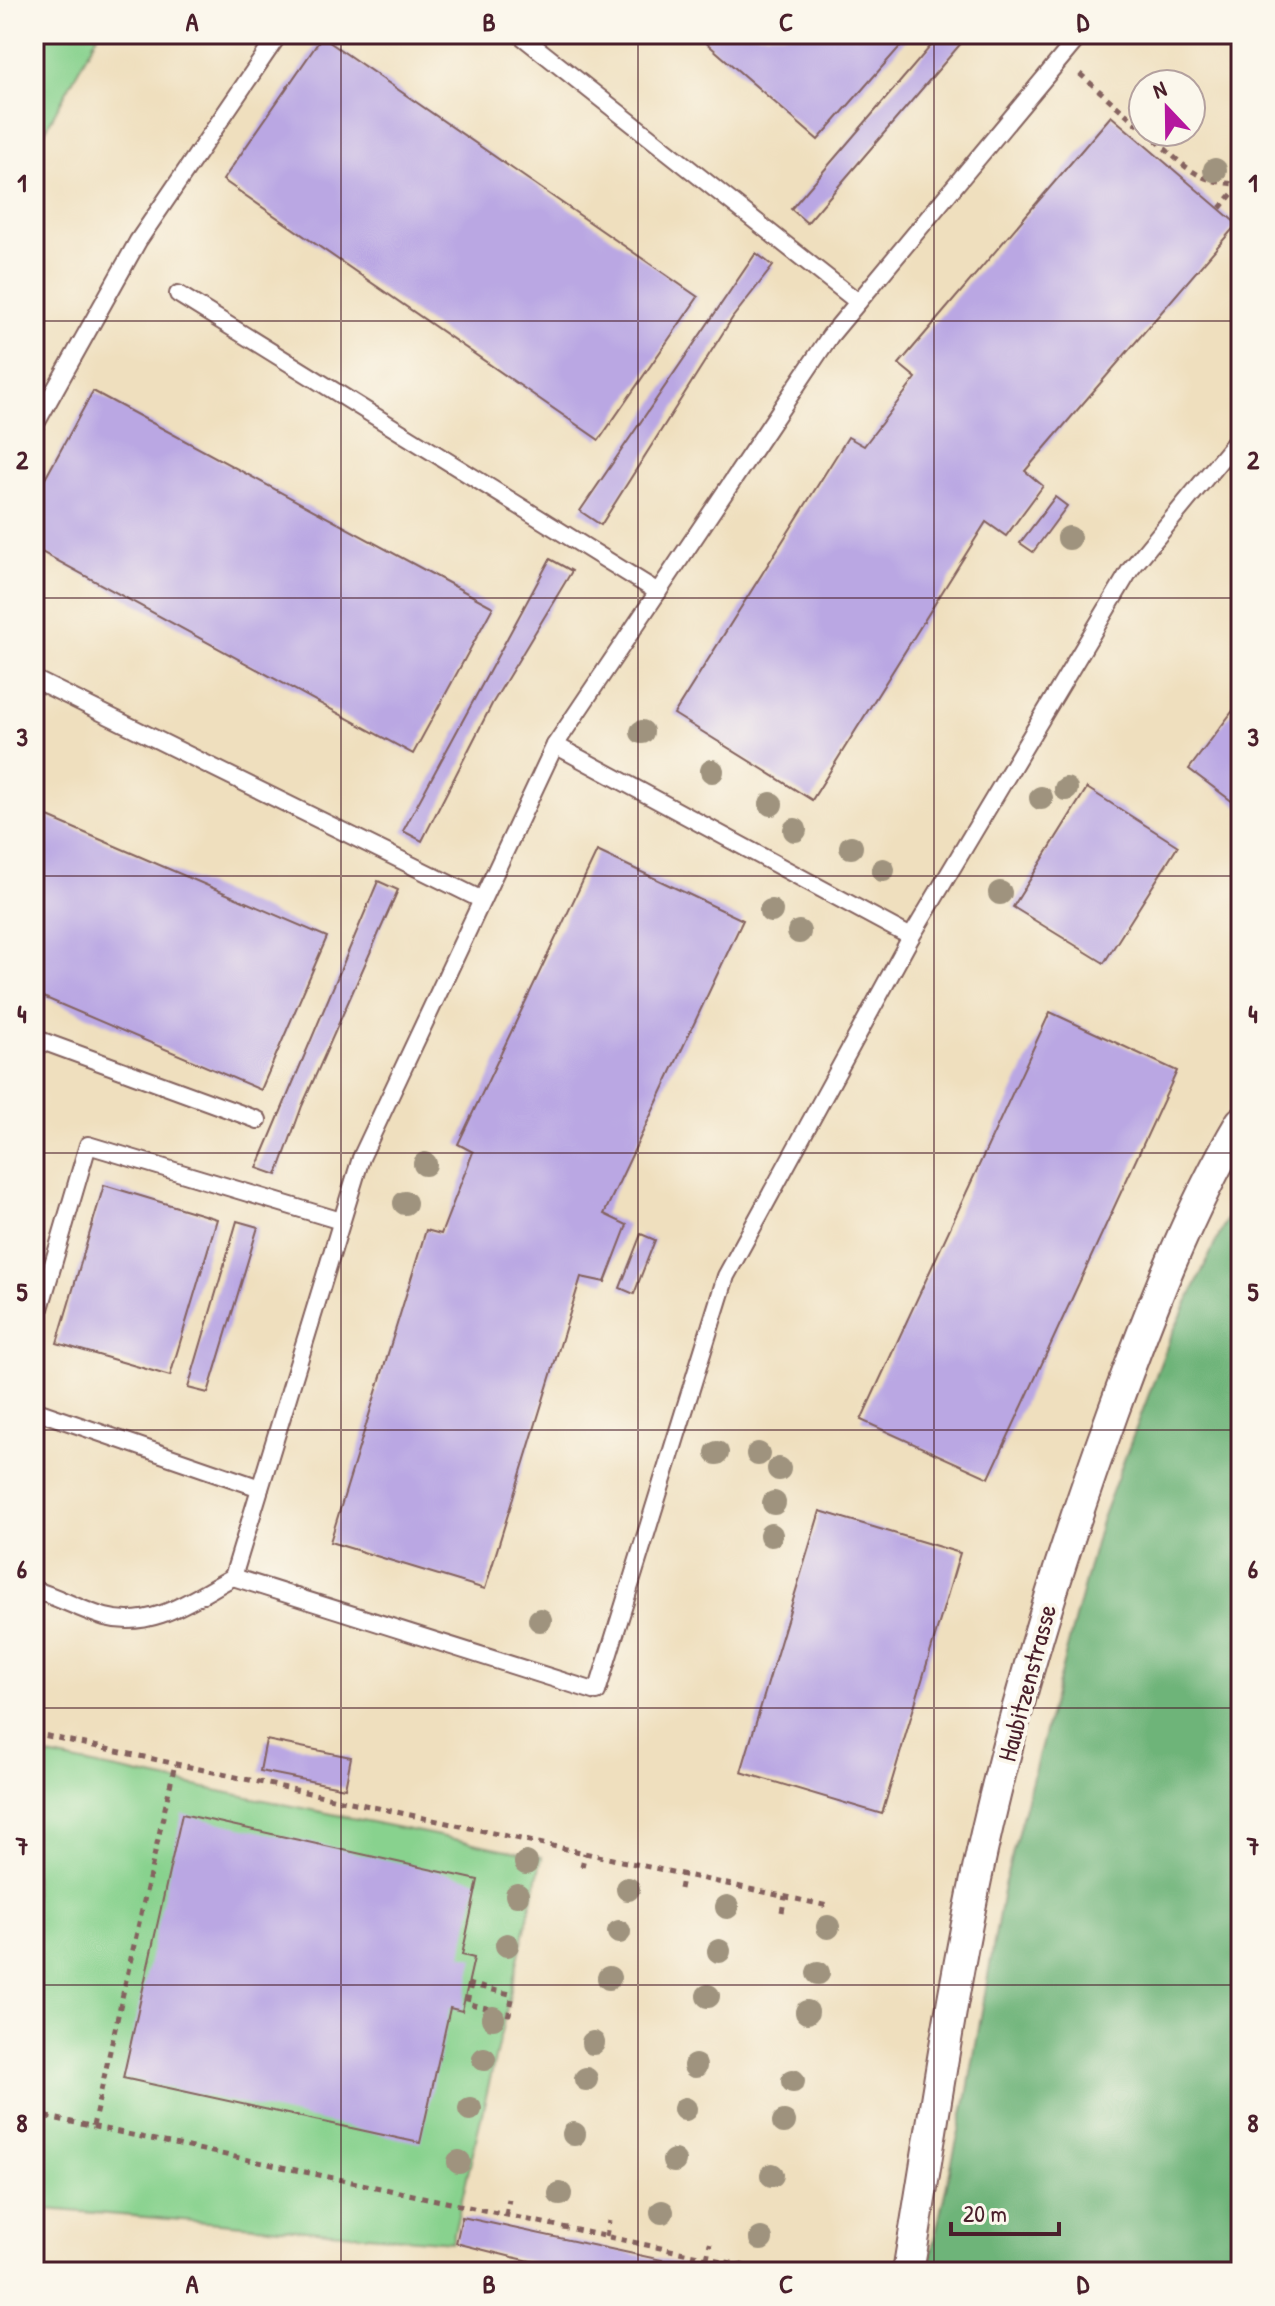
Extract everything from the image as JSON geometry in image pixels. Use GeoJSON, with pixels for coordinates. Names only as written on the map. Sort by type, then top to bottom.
{"type":"FeatureCollection","features":[{"type":"Feature","properties":{"kind":"street","name":"Haubitzenstrasse"},"geometry":{"type":"LineString","coordinates":[[908,2272],[976,1879],[1022,1690],[1076,1514],[1142,1330],[1223,1152],[1241,1122]]}},
{"type":"Feature","properties":{"kind":"lane"},"geometry":{"type":"LineString","coordinates":[[34,427],[138,241],[279,34]]}},
{"type":"Feature","properties":{"kind":"lane"},"geometry":{"type":"LineString","coordinates":[[519,34],[858,302]]}},
{"type":"Feature","properties":{"kind":"lane"},"geometry":{"type":"LineString","coordinates":[[34,1590],[61,1597],[106,1617],[155,1619],[233,1577],[361,1158],[555,745],[830,336],[1071,46],[1057,34]]}},
{"type":"Feature","properties":{"kind":"lane"},"geometry":{"type":"LineString","coordinates":[[178,294],[658,592]]}},
{"type":"Feature","properties":{"kind":"lane"},"geometry":{"type":"LineString","coordinates":[[233,1577],[597,1692],[726,1276],[911,937],[1130,570],[1241,435]]}},
{"type":"Feature","properties":{"kind":"lane"},"geometry":{"type":"LineString","coordinates":[[34,679],[482,900]]}},
{"type":"Feature","properties":{"kind":"lane"},"geometry":{"type":"LineString","coordinates":[[555,745],[911,937]]}},
{"type":"Feature","properties":{"kind":"lane"},"geometry":{"type":"LineString","coordinates":[[34,1038],[258,1120]]}},
{"type":"Feature","properties":{"kind":"lane"},"geometry":{"type":"LineString","coordinates":[[34,1329],[88,1145],[341,1221]]}},
{"type":"Feature","properties":{"kind":"lane"},"geometry":{"type":"LineString","coordinates":[[34,1410],[260,1488]]}},
{"type":"Feature","properties":{"kind":"path"},"geometry":{"type":"LineString","coordinates":[[1071,46],[1127,110]]}},
{"type":"Feature","properties":{"kind":"path"},"geometry":{"type":"LineString","coordinates":[[1166,148],[1200,178],[1216,184],[1241,184],[1220,208]]}},
{"type":"Feature","properties":{"kind":"path"},"geometry":{"type":"LineString","coordinates":[[34,1733],[828,1906]]}},
{"type":"Feature","properties":{"kind":"path"},"geometry":{"type":"LineString","coordinates":[[93,2126],[175,1764]]}},
{"type":"Feature","properties":{"kind":"path"},"geometry":{"type":"LineString","coordinates":[[582,1867],[585,1853]]}},
{"type":"Feature","properties":{"kind":"path"},"geometry":{"type":"LineString","coordinates":[[680,1889],[683,1874]]}},
{"type":"Feature","properties":{"kind":"path"},"geometry":{"type":"LineString","coordinates":[[782,1912],[785,1896]]}},
{"type":"Feature","properties":{"kind":"path"},"geometry":{"type":"LineString","coordinates":[[470,1984],[512,1994],[509,2014],[467,2003],[470,1984]]}},
{"type":"Feature","properties":{"kind":"path"},"geometry":{"type":"LineString","coordinates":[[34,2114],[773,2272]]}},
{"type":"Feature","properties":{"kind":"path"},"geometry":{"type":"LineString","coordinates":[[506,2215],[509,2199]]}},
{"type":"Feature","properties":{"kind":"path"},"geometry":{"type":"LineString","coordinates":[[606,2236],[609,2221]]}},
{"type":"Feature","properties":{"kind":"path"},"geometry":{"type":"LineString","coordinates":[[707,2258],[710,2243]]}},
{"type":"Feature","properties":{"kind":"green space"},"geometry":{"type":"Polygon","coordinates":[[[34,34],[98,34],[34,151],[34,34]]]}},
{"type":"Feature","properties":{"kind":"green space"},"geometry":{"type":"Polygon","coordinates":[[[1241,1189],[1241,2272],[927,2272],[967,2096],[1004,1885],[1101,1521],[1169,1341],[1241,1189]]]}},
{"type":"Feature","properties":{"kind":"green space"},"geometry":{"type":"Polygon","coordinates":[[[34,1753],[542,1857],[452,2242],[34,2208],[34,1753]]]}},
{"type":"Feature","properties":{"kind":"building"},"geometry":{"type":"Polygon","coordinates":[[[696,34],[911,34],[818,140],[696,34]]]}},
{"type":"Feature","properties":{"kind":"building"},"geometry":{"type":"Polygon","coordinates":[[[941,34],[969,34],[807,223],[791,209],[941,34]]]}},
{"type":"Feature","properties":{"kind":"building"},"geometry":{"type":"Polygon","coordinates":[[[322,37],[698,297],[599,440],[223,180],[322,37]]]}},
{"type":"Feature","properties":{"kind":"building"},"geometry":{"type":"Polygon","coordinates":[[[1111,116],[1127,130],[1127,148],[1148,148],[1237,224],[1025,471],[1043,486],[1006,536],[986,522],[812,800],[674,714],[848,437],[864,446],[916,378],[899,364],[1111,116]]]}},
{"type":"Feature","properties":{"kind":"building"},"geometry":{"type":"Polygon","coordinates":[[[756,253],[773,266],[733,317],[601,525],[580,511],[756,253]]]}},
{"type":"Feature","properties":{"kind":"building"},"geometry":{"type":"Polygon","coordinates":[[[93,391],[493,607],[413,754],[34,548],[34,499],[93,391]]]}},
{"type":"Feature","properties":{"kind":"building"},"geometry":{"type":"Polygon","coordinates":[[[1055,497],[1067,506],[1033,552],[1020,543],[1055,497]]]}},
{"type":"Feature","properties":{"kind":"building"},"geometry":{"type":"Polygon","coordinates":[[[550,559],[572,571],[492,704],[422,841],[403,831],[550,559]]]}},
{"type":"Feature","properties":{"kind":"building"},"geometry":{"type":"Polygon","coordinates":[[[1241,700],[1241,808],[1189,769],[1241,700]]]}},
{"type":"Feature","properties":{"kind":"building"},"geometry":{"type":"Polygon","coordinates":[[[1087,788],[1178,846],[1104,963],[1013,907],[1087,788]]]}},
{"type":"Feature","properties":{"kind":"building"},"geometry":{"type":"Polygon","coordinates":[[[34,811],[327,937],[261,1090],[34,993],[34,811]]]}},
{"type":"Feature","properties":{"kind":"building"},"geometry":{"type":"Polygon","coordinates":[[[597,851],[743,920],[604,1214],[627,1225],[605,1282],[581,1277],[485,1589],[330,1542],[426,1230],[441,1234],[473,1152],[458,1144],[597,851]]]}},
{"type":"Feature","properties":{"kind":"building"},"geometry":{"type":"Polygon","coordinates":[[[378,881],[398,890],[302,1106],[277,1175],[257,1168],[378,881]]]}},
{"type":"Feature","properties":{"kind":"building"},"geometry":{"type":"Polygon","coordinates":[[[1050,1012],[1177,1071],[989,1478],[861,1420],[1050,1012]]]}},
{"type":"Feature","properties":{"kind":"building"},"geometry":{"type":"Polygon","coordinates":[[[104,1185],[217,1219],[170,1376],[57,1343],[104,1185]]]}},
{"type":"Feature","properties":{"kind":"building"},"geometry":{"type":"Polygon","coordinates":[[[237,1221],[258,1227],[208,1393],[188,1388],[237,1221]]]}},
{"type":"Feature","properties":{"kind":"building"},"geometry":{"type":"Polygon","coordinates":[[[641,1234],[655,1240],[634,1294],[620,1288],[641,1234]]]}},
{"type":"Feature","properties":{"kind":"building"},"geometry":{"type":"Polygon","coordinates":[[[820,1511],[960,1553],[882,1814],[741,1772],[820,1511]]]}},
{"type":"Feature","properties":{"kind":"building"},"geometry":{"type":"Polygon","coordinates":[[[266,1740],[351,1757],[345,1788],[260,1771],[266,1740]]]}},
{"type":"Feature","properties":{"kind":"building"},"geometry":{"type":"Polygon","coordinates":[[[182,1814],[478,1880],[462,1955],[474,1958],[462,2011],[450,2008],[420,2143],[123,2078],[182,1814]]]}},
{"type":"Feature","properties":{"kind":"building"},"geometry":{"type":"Polygon","coordinates":[[[462,2217],[713,2272],[580,2272],[456,2243],[462,2217]]]}}]}
